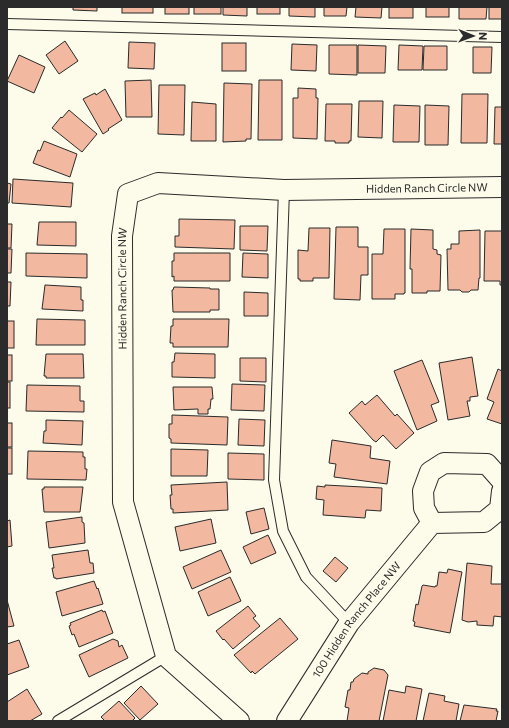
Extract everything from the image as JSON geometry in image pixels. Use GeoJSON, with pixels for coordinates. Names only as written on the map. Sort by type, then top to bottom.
{"type":"FeatureCollection","features":[{"type":"Feature","properties":{"kind":"street","name":"Hidden Ranch Circle NW"},"geometry":{"type":"LineString","coordinates":[[166,656],[123,502],[122,236],[128,194],[158,182],[284,190],[502,187]]}},
{"type":"Feature","properties":{"kind":"street"},"geometry":{"type":"LineString","coordinates":[[502,481],[487,464],[444,463],[430,472],[423,491],[424,508],[432,523],[484,522],[500,509],[502,491]]}},
{"type":"Feature","properties":{"kind":"street","name":"100 Hidden Ranch Place NW"},"geometry":{"type":"LineString","coordinates":[[287,721],[349,623],[432,523]]}},
{"type":"Feature","properties":{"kind":"street"},"geometry":{"type":"LineString","coordinates":[[166,656],[239,721]]}},
{"type":"Feature","properties":{"kind":"lane"},"geometry":{"type":"LineString","coordinates":[[7,24],[502,37]]}},
{"type":"Feature","properties":{"kind":"lane"},"geometry":{"type":"LineString","coordinates":[[284,190],[274,480],[283,531],[306,577],[349,623]]}},
{"type":"Feature","properties":{"kind":"lane"},"geometry":{"type":"LineString","coordinates":[[58,721],[166,656]]}},
{"type":"Feature","properties":{"kind":"building"},"geometry":{"type":"Polygon","coordinates":[[[73,7],[97,7],[97,11],[73,10],[73,7]]]}},
{"type":"Feature","properties":{"kind":"building"},"geometry":{"type":"Polygon","coordinates":[[[122,7],[153,7],[153,13],[122,13],[122,7]]]}},
{"type":"Feature","properties":{"kind":"building"},"geometry":{"type":"Polygon","coordinates":[[[165,7],[189,7],[189,14],[165,14],[165,7]]]}},
{"type":"Feature","properties":{"kind":"building"},"geometry":{"type":"Polygon","coordinates":[[[194,7],[221,7],[221,14],[194,14],[194,7]]]}},
{"type":"Feature","properties":{"kind":"building"},"geometry":{"type":"Polygon","coordinates":[[[223,7],[247,7],[247,16],[223,15],[223,7]]]}},
{"type":"Feature","properties":{"kind":"building"},"geometry":{"type":"Polygon","coordinates":[[[257,7],[280,7],[280,14],[257,14],[257,7]]]}},
{"type":"Feature","properties":{"kind":"building"},"geometry":{"type":"Polygon","coordinates":[[[289,7],[315,7],[315,17],[289,16],[289,7]]]}},
{"type":"Feature","properties":{"kind":"building"},"geometry":{"type":"Polygon","coordinates":[[[324,7],[347,7],[346,16],[324,16],[324,7]]]}},
{"type":"Feature","properties":{"kind":"building"},"geometry":{"type":"Polygon","coordinates":[[[356,7],[382,7],[381,18],[355,17],[356,7]]]}},
{"type":"Feature","properties":{"kind":"building"},"geometry":{"type":"Polygon","coordinates":[[[389,7],[413,7],[413,18],[389,18],[389,7]]]}},
{"type":"Feature","properties":{"kind":"building"},"geometry":{"type":"Polygon","coordinates":[[[426,7],[449,7],[449,17],[426,17],[426,7]]]}},
{"type":"Feature","properties":{"kind":"building"},"geometry":{"type":"Polygon","coordinates":[[[459,7],[487,7],[486,19],[459,19],[459,7]]]}},
{"type":"Feature","properties":{"kind":"building"},"geometry":{"type":"Polygon","coordinates":[[[489,7],[502,7],[502,19],[489,19],[489,7]]]}},
{"type":"Feature","properties":{"kind":"building"},"geometry":{"type":"Polygon","coordinates":[[[65,41],[78,61],[59,74],[46,55],[65,41]]]}},
{"type":"Feature","properties":{"kind":"building"},"geometry":{"type":"Polygon","coordinates":[[[129,42],[155,43],[154,69],[128,68],[129,42]]]}},
{"type":"Feature","properties":{"kind":"building"},"geometry":{"type":"Polygon","coordinates":[[[222,43],[246,43],[246,71],[222,71],[222,43]]]}},
{"type":"Feature","properties":{"kind":"building"},"geometry":{"type":"Polygon","coordinates":[[[292,44],[317,45],[316,71],[291,70],[292,44]]]}},
{"type":"Feature","properties":{"kind":"building"},"geometry":{"type":"Polygon","coordinates":[[[329,45],[357,45],[357,75],[329,74],[329,45]]]}},
{"type":"Feature","properties":{"kind":"building"},"geometry":{"type":"Polygon","coordinates":[[[358,45],[386,46],[385,73],[358,73],[358,45]]]}},
{"type":"Feature","properties":{"kind":"building"},"geometry":{"type":"Polygon","coordinates":[[[399,45],[423,46],[422,70],[398,70],[399,45]]]}},
{"type":"Feature","properties":{"kind":"building"},"geometry":{"type":"Polygon","coordinates":[[[424,46],[447,46],[447,70],[423,70],[424,46]]]}},
{"type":"Feature","properties":{"kind":"building"},"geometry":{"type":"Polygon","coordinates":[[[473,47],[492,47],[491,73],[473,73],[473,47]]]}},
{"type":"Feature","properties":{"kind":"building"},"geometry":{"type":"Polygon","coordinates":[[[19,55],[45,67],[34,93],[7,81],[19,55]]]}},
{"type":"Feature","properties":{"kind":"building"},"geometry":{"type":"Polygon","coordinates":[[[151,80],[152,117],[126,117],[125,81],[151,80]]]}},
{"type":"Feature","properties":{"kind":"building"},"geometry":{"type":"Polygon","coordinates":[[[259,80],[282,80],[282,140],[258,140],[259,80]]]}},
{"type":"Feature","properties":{"kind":"building"},"geometry":{"type":"Polygon","coordinates":[[[224,83],[252,84],[251,139],[246,139],[246,141],[223,142],[224,83]]]}},
{"type":"Feature","properties":{"kind":"building"},"geometry":{"type":"Polygon","coordinates":[[[159,85],[185,85],[184,135],[158,134],[159,85]]]}},
{"type":"Feature","properties":{"kind":"building"},"geometry":{"type":"Polygon","coordinates":[[[298,88],[316,89],[316,98],[318,98],[317,139],[293,138],[293,98],[298,98],[298,88]]]}},
{"type":"Feature","properties":{"kind":"building"},"geometry":{"type":"Polygon","coordinates":[[[105,89],[122,120],[103,134],[83,99],[95,93],[96,95],[105,89]]]}},
{"type":"Feature","properties":{"kind":"building"},"geometry":{"type":"Polygon","coordinates":[[[462,94],[488,94],[487,143],[461,143],[462,94]]]}},
{"type":"Feature","properties":{"kind":"building"},"geometry":{"type":"Polygon","coordinates":[[[359,101],[383,101],[382,138],[358,137],[359,101]]]}},
{"type":"Feature","properties":{"kind":"building"},"geometry":{"type":"Polygon","coordinates":[[[192,102],[216,104],[216,141],[191,141],[192,102]]]}},
{"type":"Feature","properties":{"kind":"building"},"geometry":{"type":"Polygon","coordinates":[[[326,104],[352,104],[351,141],[349,141],[349,143],[325,141],[326,104]]]}},
{"type":"Feature","properties":{"kind":"building"},"geometry":{"type":"Polygon","coordinates":[[[394,105],[420,106],[419,142],[393,142],[394,105]]]}},
{"type":"Feature","properties":{"kind":"building"},"geometry":{"type":"Polygon","coordinates":[[[425,105],[449,106],[448,145],[425,145],[425,105]]]}},
{"type":"Feature","properties":{"kind":"building"},"geometry":{"type":"Polygon","coordinates":[[[495,107],[502,107],[502,144],[494,144],[495,107]]]}},
{"type":"Feature","properties":{"kind":"building"},"geometry":{"type":"Polygon","coordinates":[[[69,110],[97,134],[82,152],[52,128],[69,110]]]}},
{"type":"Feature","properties":{"kind":"building"},"geometry":{"type":"Polygon","coordinates":[[[44,141],[77,154],[70,177],[33,163],[38,150],[40,151],[44,141]]]}},
{"type":"Feature","properties":{"kind":"building"},"geometry":{"type":"Polygon","coordinates":[[[13,179],[73,183],[71,207],[12,203],[13,179]]]}},
{"type":"Feature","properties":{"kind":"building"},"geometry":{"type":"Polygon","coordinates":[[[7,183],[11,184],[9,203],[7,203],[7,183]]]}},
{"type":"Feature","properties":{"kind":"building"},"geometry":{"type":"Polygon","coordinates":[[[179,219],[235,220],[234,249],[175,247],[175,236],[179,236],[179,219]]]}},
{"type":"Feature","properties":{"kind":"building"},"geometry":{"type":"Polygon","coordinates":[[[39,222],[76,222],[76,246],[37,245],[39,222]]]}},
{"type":"Feature","properties":{"kind":"building"},"geometry":{"type":"Polygon","coordinates":[[[7,224],[12,224],[11,248],[7,248],[7,224]]]}},
{"type":"Feature","properties":{"kind":"building"},"geometry":{"type":"Polygon","coordinates":[[[240,226],[268,226],[267,251],[240,250],[240,226]]]}},
{"type":"Feature","properties":{"kind":"building"},"geometry":{"type":"Polygon","coordinates":[[[336,227],[358,227],[358,247],[368,247],[368,275],[361,275],[360,300],[334,299],[336,227]]]}},
{"type":"Feature","properties":{"kind":"building"},"geometry":{"type":"Polygon","coordinates":[[[309,228],[330,228],[329,278],[313,278],[313,281],[300,281],[300,279],[298,279],[298,250],[308,251],[309,228]]]}},
{"type":"Feature","properties":{"kind":"building"},"geometry":{"type":"Polygon","coordinates":[[[384,229],[405,229],[405,293],[395,294],[395,299],[372,299],[372,254],[383,254],[384,229]]]}},
{"type":"Feature","properties":{"kind":"building"},"geometry":{"type":"Polygon","coordinates":[[[411,229],[433,230],[433,249],[437,250],[437,254],[441,255],[440,291],[412,293],[412,269],[410,269],[411,229]]]}},
{"type":"Feature","properties":{"kind":"building"},"geometry":{"type":"Polygon","coordinates":[[[480,230],[480,278],[478,290],[462,292],[460,290],[448,290],[447,249],[451,249],[451,244],[459,244],[459,231],[480,230]]]}},
{"type":"Feature","properties":{"kind":"building"},"geometry":{"type":"Polygon","coordinates":[[[485,231],[502,231],[502,285],[500,285],[500,281],[484,281],[485,231]]]}},
{"type":"Feature","properties":{"kind":"building"},"geometry":{"type":"Polygon","coordinates":[[[7,249],[12,249],[11,273],[7,273],[7,249]]]}},
{"type":"Feature","properties":{"kind":"building"},"geometry":{"type":"Polygon","coordinates":[[[26,253],[87,254],[87,278],[26,276],[26,253]]]}},
{"type":"Feature","properties":{"kind":"building"},"geometry":{"type":"Polygon","coordinates":[[[174,253],[230,253],[230,281],[174,281],[174,276],[172,277],[172,261],[174,261],[174,253]]]}},
{"type":"Feature","properties":{"kind":"building"},"geometry":{"type":"Polygon","coordinates":[[[243,253],[268,254],[268,278],[242,277],[243,253]]]}},
{"type":"Feature","properties":{"kind":"building"},"geometry":{"type":"Polygon","coordinates":[[[7,282],[11,282],[10,306],[7,306],[7,282]]]}},
{"type":"Feature","properties":{"kind":"building"},"geometry":{"type":"Polygon","coordinates":[[[45,285],[81,287],[83,311],[42,309],[45,285]]]}},
{"type":"Feature","properties":{"kind":"building"},"geometry":{"type":"Polygon","coordinates":[[[174,287],[219,289],[219,310],[210,310],[210,312],[173,312],[172,290],[174,287]]]}},
{"type":"Feature","properties":{"kind":"building"},"geometry":{"type":"Polygon","coordinates":[[[244,292],[268,293],[268,316],[244,316],[244,292]]]}},
{"type":"Feature","properties":{"kind":"building"},"geometry":{"type":"Polygon","coordinates":[[[37,319],[85,320],[85,345],[36,345],[37,319]]]}},
{"type":"Feature","properties":{"kind":"building"},"geometry":{"type":"Polygon","coordinates":[[[173,319],[229,319],[228,347],[173,347],[173,343],[170,343],[173,319]]]}},
{"type":"Feature","properties":{"kind":"building"},"geometry":{"type":"Polygon","coordinates":[[[7,321],[14,321],[14,348],[7,348],[7,321]]]}},
{"type":"Feature","properties":{"kind":"building"},"geometry":{"type":"Polygon","coordinates":[[[175,353],[215,354],[215,378],[172,377],[172,362],[174,362],[175,353]]]}},
{"type":"Feature","properties":{"kind":"building"},"geometry":{"type":"Polygon","coordinates":[[[46,354],[83,354],[84,378],[46,378],[46,376],[44,376],[46,354]]]}},
{"type":"Feature","properties":{"kind":"building"},"geometry":{"type":"Polygon","coordinates":[[[7,355],[12,355],[12,381],[7,381],[7,355]]]}},
{"type":"Feature","properties":{"kind":"building"},"geometry":{"type":"Polygon","coordinates":[[[472,357],[478,396],[470,397],[470,401],[467,401],[470,416],[448,420],[439,363],[472,357]]]}},
{"type":"Feature","properties":{"kind":"building"},"geometry":{"type":"Polygon","coordinates":[[[240,358],[266,358],[266,382],[240,381],[240,358]]]}},
{"type":"Feature","properties":{"kind":"building"},"geometry":{"type":"Polygon","coordinates":[[[422,360],[439,402],[431,405],[437,421],[417,430],[394,371],[422,360]]]}},
{"type":"Feature","properties":{"kind":"building"},"geometry":{"type":"Polygon","coordinates":[[[498,369],[502,371],[502,424],[487,419],[494,402],[487,399],[498,369]]]}},
{"type":"Feature","properties":{"kind":"building"},"geometry":{"type":"Polygon","coordinates":[[[7,382],[10,382],[10,408],[7,408],[7,382]]]}},
{"type":"Feature","properties":{"kind":"building"},"geometry":{"type":"Polygon","coordinates":[[[232,384],[265,385],[264,411],[231,410],[232,384]]]}},
{"type":"Feature","properties":{"kind":"building"},"geometry":{"type":"Polygon","coordinates":[[[27,385],[80,386],[80,401],[84,401],[84,412],[26,411],[27,385]]]}},
{"type":"Feature","properties":{"kind":"building"},"geometry":{"type":"Polygon","coordinates":[[[173,387],[212,387],[213,399],[211,399],[208,414],[198,414],[198,409],[174,410],[173,387]]]}},
{"type":"Feature","properties":{"kind":"building"},"geometry":{"type":"Polygon","coordinates":[[[377,395],[395,416],[397,414],[414,433],[396,449],[383,435],[376,442],[373,440],[349,413],[362,401],[365,405],[377,395]]]}},
{"type":"Feature","properties":{"kind":"building"},"geometry":{"type":"Polygon","coordinates":[[[172,415],[228,417],[227,445],[171,443],[171,439],[169,438],[169,424],[172,424],[172,415]]]}},
{"type":"Feature","properties":{"kind":"building"},"geometry":{"type":"Polygon","coordinates":[[[239,419],[265,420],[264,446],[238,445],[239,419]]]}},
{"type":"Feature","properties":{"kind":"building"},"geometry":{"type":"Polygon","coordinates":[[[46,420],[83,421],[82,445],[43,443],[44,431],[46,431],[46,420]]]}},
{"type":"Feature","properties":{"kind":"building"},"geometry":{"type":"Polygon","coordinates":[[[7,423],[12,423],[12,447],[7,447],[7,423]]]}},
{"type":"Feature","properties":{"kind":"building"},"geometry":{"type":"Polygon","coordinates":[[[332,440],[371,446],[370,458],[390,461],[387,484],[334,477],[336,464],[329,463],[332,440]]]}},
{"type":"Feature","properties":{"kind":"building"},"geometry":{"type":"Polygon","coordinates":[[[7,448],[12,448],[12,474],[7,474],[7,448]]]}},
{"type":"Feature","properties":{"kind":"building"},"geometry":{"type":"Polygon","coordinates":[[[171,449],[208,450],[207,476],[171,476],[171,449]]]}},
{"type":"Feature","properties":{"kind":"building"},"geometry":{"type":"Polygon","coordinates":[[[28,451],[83,452],[83,457],[85,457],[85,469],[87,469],[86,480],[27,479],[28,451]]]}},
{"type":"Feature","properties":{"kind":"building"},"geometry":{"type":"Polygon","coordinates":[[[228,453],[264,454],[264,480],[228,479],[228,453]]]}},
{"type":"Feature","properties":{"kind":"building"},"geometry":{"type":"Polygon","coordinates":[[[227,482],[228,510],[173,513],[173,509],[171,509],[170,495],[172,495],[171,485],[227,482]]]}},
{"type":"Feature","properties":{"kind":"building"},"geometry":{"type":"Polygon","coordinates":[[[325,485],[382,488],[381,511],[366,510],[365,518],[323,515],[324,500],[316,499],[317,486],[325,487],[325,485]]]}},
{"type":"Feature","properties":{"kind":"building"},"geometry":{"type":"Polygon","coordinates":[[[44,487],[83,487],[80,512],[44,512],[42,489],[44,489],[44,487]]]}},
{"type":"Feature","properties":{"kind":"building"},"geometry":{"type":"Polygon","coordinates":[[[264,508],[269,529],[251,534],[246,512],[264,508]]]}},
{"type":"Feature","properties":{"kind":"building"},"geometry":{"type":"Polygon","coordinates":[[[82,517],[82,522],[84,523],[85,543],[49,548],[46,522],[82,517]]]}},
{"type":"Feature","properties":{"kind":"building"},"geometry":{"type":"Polygon","coordinates":[[[211,519],[216,543],[180,551],[175,527],[211,519]]]}},
{"type":"Feature","properties":{"kind":"building"},"geometry":{"type":"Polygon","coordinates":[[[10,520],[12,546],[7,547],[7,521],[10,520]]]}},
{"type":"Feature","properties":{"kind":"building"},"geometry":{"type":"Polygon","coordinates":[[[268,535],[276,553],[251,564],[243,547],[268,535]]]}},
{"type":"Feature","properties":{"kind":"building"},"geometry":{"type":"Polygon","coordinates":[[[88,550],[90,563],[93,563],[94,573],[56,579],[54,578],[52,555],[88,550]]]}},
{"type":"Feature","properties":{"kind":"building"},"geometry":{"type":"Polygon","coordinates":[[[221,550],[231,572],[192,589],[183,567],[221,550]]]}},
{"type":"Feature","properties":{"kind":"building"},"geometry":{"type":"Polygon","coordinates":[[[335,557],[348,568],[336,582],[323,571],[335,557]]]}},
{"type":"Feature","properties":{"kind":"building"},"geometry":{"type":"Polygon","coordinates":[[[467,563],[492,566],[491,584],[502,584],[502,617],[494,616],[493,626],[477,625],[477,621],[468,622],[462,620],[467,563]]]}},
{"type":"Feature","properties":{"kind":"building"},"geometry":{"type":"Polygon","coordinates":[[[448,569],[462,572],[450,633],[414,626],[415,622],[413,621],[416,604],[418,605],[422,586],[437,586],[439,572],[447,573],[448,569]]]}},
{"type":"Feature","properties":{"kind":"building"},"geometry":{"type":"Polygon","coordinates":[[[230,577],[241,601],[208,616],[198,592],[230,577]]]}},
{"type":"Feature","properties":{"kind":"building"},"geometry":{"type":"Polygon","coordinates":[[[94,581],[103,604],[62,616],[56,592],[94,581]]]}},
{"type":"Feature","properties":{"kind":"building"},"geometry":{"type":"Polygon","coordinates":[[[7,600],[14,626],[7,627],[7,600]]]}},
{"type":"Feature","properties":{"kind":"building"},"geometry":{"type":"Polygon","coordinates":[[[248,606],[256,616],[253,618],[260,626],[233,649],[216,631],[248,606]]]}},
{"type":"Feature","properties":{"kind":"building"},"geometry":{"type":"Polygon","coordinates":[[[102,610],[103,612],[105,611],[113,633],[79,647],[74,634],[72,635],[69,626],[71,625],[70,623],[102,610]]]}},
{"type":"Feature","properties":{"kind":"building"},"geometry":{"type":"Polygon","coordinates":[[[280,618],[298,639],[255,674],[252,671],[251,673],[234,655],[280,618]]]}},
{"type":"Feature","properties":{"kind":"building"},"geometry":{"type":"Polygon","coordinates":[[[113,639],[118,641],[119,647],[122,645],[128,658],[89,677],[79,655],[113,639]]]}},
{"type":"Feature","properties":{"kind":"building"},"geometry":{"type":"Polygon","coordinates":[[[19,640],[29,667],[7,675],[7,644],[19,640]]]}},
{"type":"Feature","properties":{"kind":"building"},"geometry":{"type":"Polygon","coordinates":[[[374,668],[384,670],[388,675],[379,721],[347,721],[349,708],[345,707],[351,682],[353,682],[354,679],[362,673],[368,674],[368,672],[374,668]]]}},
{"type":"Feature","properties":{"kind":"building"},"geometry":{"type":"Polygon","coordinates":[[[141,686],[158,704],[140,720],[124,703],[141,686]]]}},
{"type":"Feature","properties":{"kind":"building"},"geometry":{"type":"Polygon","coordinates":[[[406,686],[422,689],[416,721],[383,721],[389,690],[405,693],[406,686]]]}},
{"type":"Feature","properties":{"kind":"building"},"geometry":{"type":"Polygon","coordinates":[[[27,689],[42,714],[30,721],[7,721],[7,702],[27,689]]]}},
{"type":"Feature","properties":{"kind":"building"},"geometry":{"type":"Polygon","coordinates":[[[429,693],[445,696],[444,701],[459,704],[456,721],[423,721],[429,693]]]}},
{"type":"Feature","properties":{"kind":"building"},"geometry":{"type":"Polygon","coordinates":[[[119,701],[135,718],[132,721],[105,721],[101,717],[119,701]]]}},
{"type":"Feature","properties":{"kind":"building"},"geometry":{"type":"Polygon","coordinates":[[[464,705],[497,709],[496,721],[460,721],[464,705]]]}}]}
